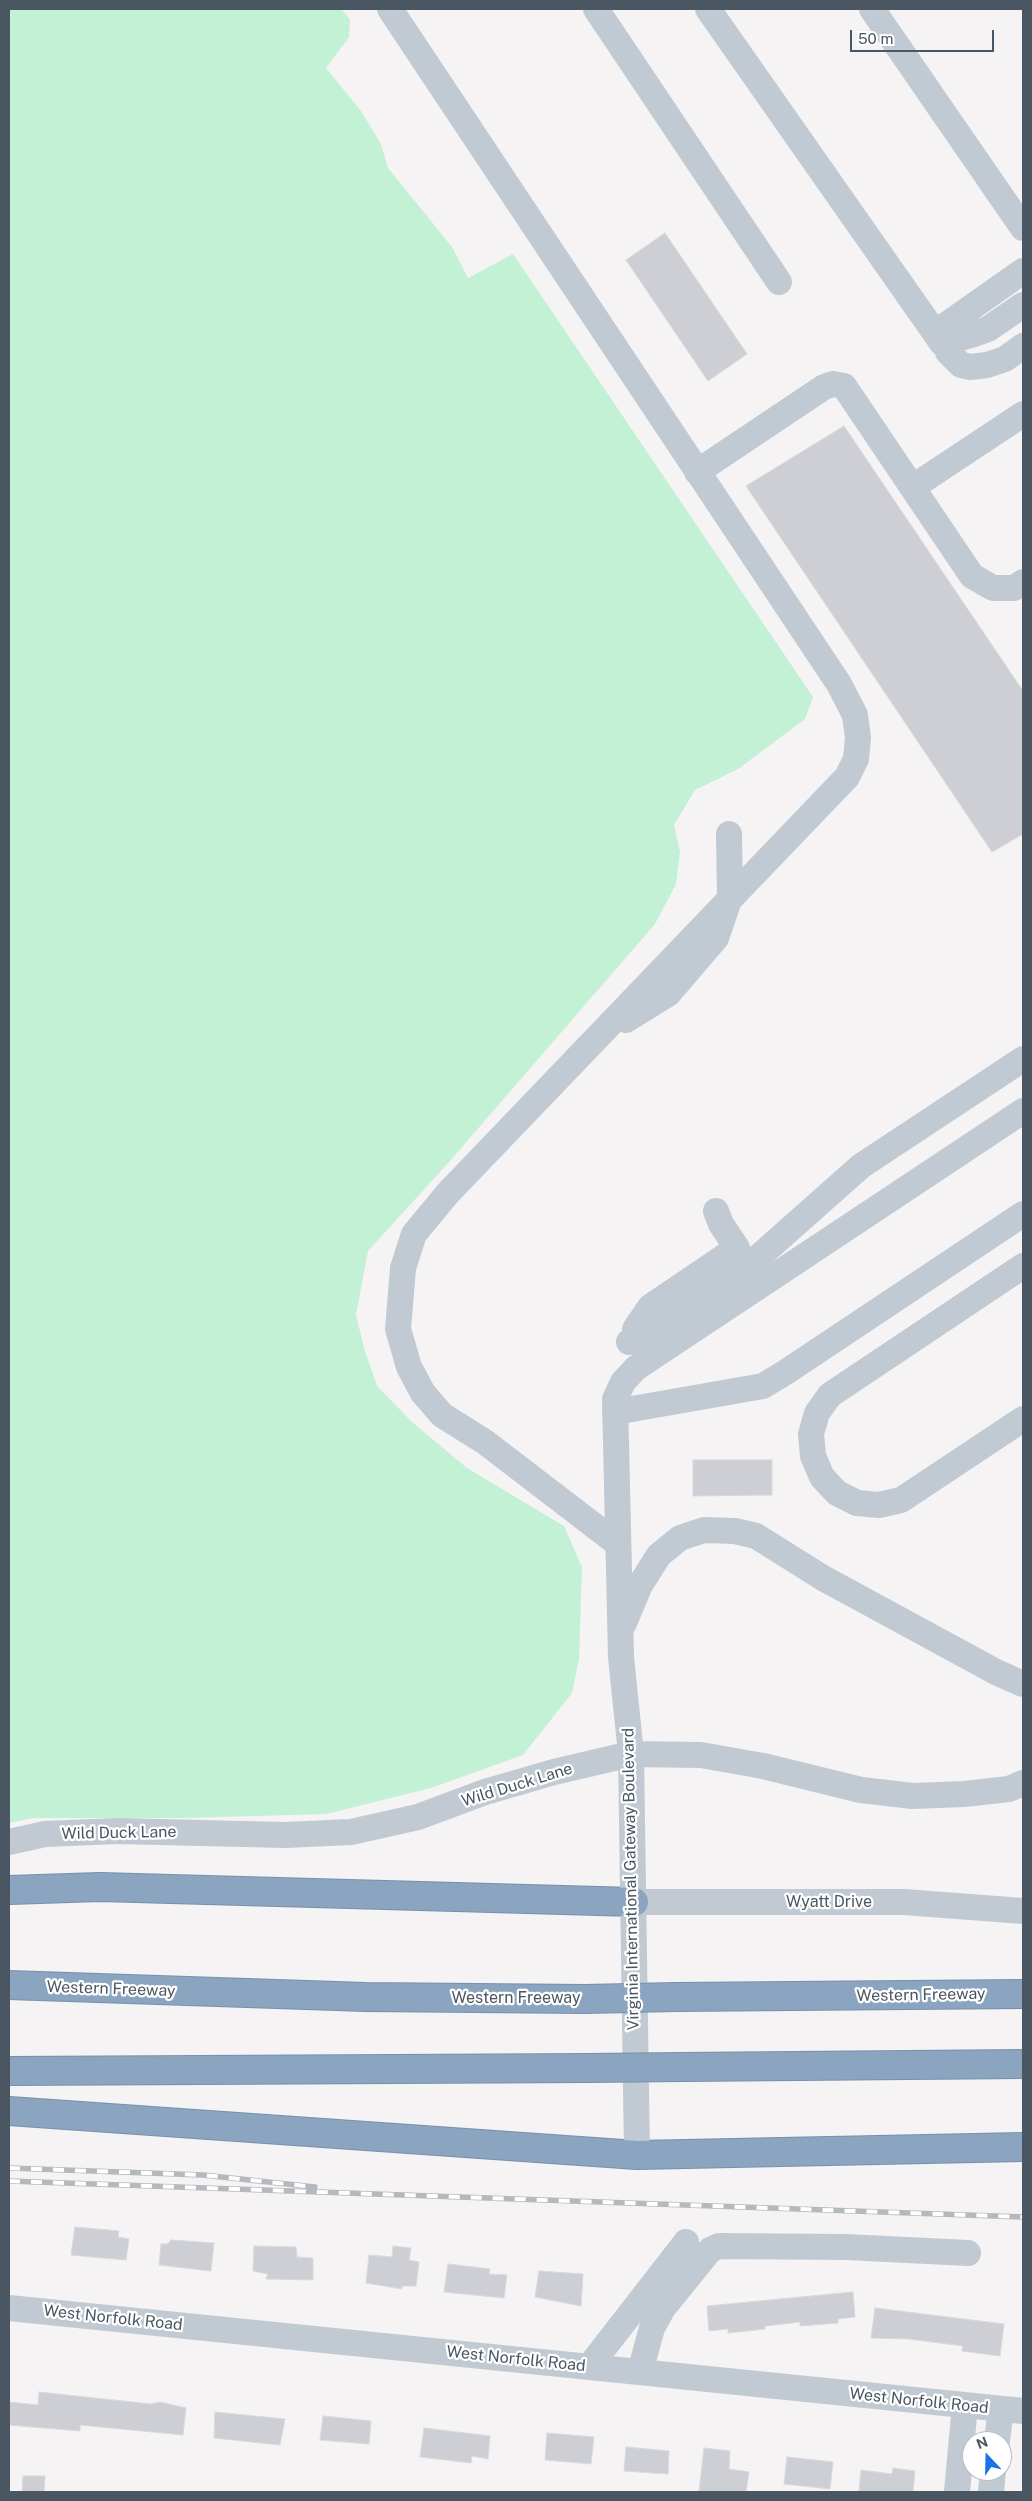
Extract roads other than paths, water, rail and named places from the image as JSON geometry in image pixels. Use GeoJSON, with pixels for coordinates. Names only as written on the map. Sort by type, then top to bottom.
{"type":"FeatureCollection","features":[{"type":"Feature","properties":{"kind":"highway"},"geometry":{"type":"LineString","coordinates":[[9,1890],[100,1887],[634,1902]]}},
{"type":"Feature","properties":{"kind":"highway","name":"Western Freeway"},"geometry":{"type":"LineString","coordinates":[[9,1985],[366,1997],[585,1999],[1023,1994]]}},
{"type":"Feature","properties":{"kind":"highway"},"geometry":{"type":"LineString","coordinates":[[9,2071],[1023,2064]]}},
{"type":"Feature","properties":{"kind":"highway"},"geometry":{"type":"LineString","coordinates":[[9,2111],[637,2155],[1023,2147]]}},
{"type":"Feature","properties":{"kind":"street"},"geometry":{"type":"LineString","coordinates":[[390,9],[839,684],[855,714],[858,738],[856,759],[847,777],[730,897]]}},
{"type":"Feature","properties":{"kind":"street"},"geometry":{"type":"LineString","coordinates":[[596,9],[779,282]]}},
{"type":"Feature","properties":{"kind":"street"},"geometry":{"type":"LineString","coordinates":[[708,9],[948,350],[974,377],[1000,376],[1023,366]]}},
{"type":"Feature","properties":{"kind":"street"},"geometry":{"type":"LineString","coordinates":[[872,9],[1023,228]]}},
{"type":"Feature","properties":{"kind":"street"},"geometry":{"type":"LineString","coordinates":[[948,350],[1023,271]]}},
{"type":"Feature","properties":{"kind":"street"},"geometry":{"type":"LineString","coordinates":[[1023,305],[988,329],[957,339],[941,337],[948,350],[987,365],[1005,358],[1023,346]]}},
{"type":"Feature","properties":{"kind":"street"},"geometry":{"type":"LineString","coordinates":[[948,350],[982,350],[1023,324]]}},
{"type":"Feature","properties":{"kind":"street"},"geometry":{"type":"LineString","coordinates":[[697,472],[824,387],[833,384],[844,386],[972,576],[993,588],[1014,588],[1023,582]]}},
{"type":"Feature","properties":{"kind":"street"},"geometry":{"type":"LineString","coordinates":[[913,487],[1023,414]]}},
{"type":"Feature","properties":{"kind":"street"},"geometry":{"type":"LineString","coordinates":[[618,1544],[485,1442],[442,1415],[423,1393],[409,1368],[398,1329],[403,1268],[414,1234],[448,1194],[590,1043],[668,994],[716,938],[730,897],[729,834]]}},
{"type":"Feature","properties":{"kind":"street"},"geometry":{"type":"LineString","coordinates":[[626,1350],[754,1261],[861,1166],[1023,1059]]}},
{"type":"Feature","properties":{"kind":"street"},"geometry":{"type":"LineString","coordinates":[[782,1236],[1023,1076]]}},
{"type":"Feature","properties":{"kind":"street"},"geometry":{"type":"LineString","coordinates":[[626,1350],[754,1273],[1023,1092]]}},
{"type":"Feature","properties":{"kind":"street"},"geometry":{"type":"LineString","coordinates":[[1023,1111],[636,1368],[623,1382],[615,1406],[763,1386],[1023,1214]]}},
{"type":"Feature","properties":{"kind":"street","name":"Virginia International Gateway Boulevard"},"geometry":{"type":"LineString","coordinates":[[637,2155],[631,1754],[620,1633],[615,1406],[626,1350],[632,1333],[650,1307],[737,1248],[721,1224],[716,1211]]}},
{"type":"Feature","properties":{"kind":"street"},"geometry":{"type":"LineString","coordinates":[[1023,1266],[830,1395],[817,1413],[811,1434],[813,1456],[822,1477],[837,1493],[857,1503],[879,1505],[901,1500],[1023,1419]]}},
{"type":"Feature","properties":{"kind":"street"},"geometry":{"type":"LineString","coordinates":[[620,1633],[640,1585],[659,1555],[680,1538],[704,1530],[735,1531],[756,1536],[823,1578],[996,1672],[1023,1684]]}},
{"type":"Feature","properties":{"kind":"street"},"geometry":{"type":"LineString","coordinates":[[996,1672],[1023,1662]]}},
{"type":"Feature","properties":{"kind":"street"},"geometry":{"type":"LineString","coordinates":[[996,1672],[1023,1671]]}},
{"type":"Feature","properties":{"kind":"street"},"geometry":{"type":"LineString","coordinates":[[996,1672],[1023,1676]]}},
{"type":"Feature","properties":{"kind":"street","name":"Wild Duck Lane"},"geometry":{"type":"LineString","coordinates":[[9,1842],[45,1834],[118,1830],[285,1835],[351,1832],[418,1817],[485,1792],[554,1772],[631,1754],[701,1755],[763,1766],[861,1790],[913,1796],[1008,1789],[1023,1783]]}},
{"type":"Feature","properties":{"kind":"street","name":"Wyatt Drive"},"geometry":{"type":"LineString","coordinates":[[634,1902],[904,1902],[1023,1911]]}},
{"type":"Feature","properties":{"kind":"street"},"geometry":{"type":"LineString","coordinates":[[589,2367],[686,2242]]}},
{"type":"Feature","properties":{"kind":"street"},"geometry":{"type":"LineString","coordinates":[[640,2372],[652,2328],[663,2308],[710,2250],[719,2246],[846,2247],[968,2253]]}},
{"type":"Feature","properties":{"kind":"street","name":"West Norfolk Road"},"geometry":{"type":"LineString","coordinates":[[9,2308],[1012,2410]]}},
{"type":"Feature","properties":{"kind":"street"},"geometry":{"type":"LineString","coordinates":[[956,2492],[966,2405]]}},
{"type":"Feature","properties":{"kind":"street"},"geometry":{"type":"LineString","coordinates":[[1002,2431],[1012,2410]]}},
{"type":"Feature","properties":{"kind":"railway"},"geometry":{"type":"LineString","coordinates":[[9,2168],[203,2175],[315,2187]]}},
{"type":"Feature","properties":{"kind":"railway"},"geometry":{"type":"LineString","coordinates":[[9,2181],[1023,2217]]}}]}
